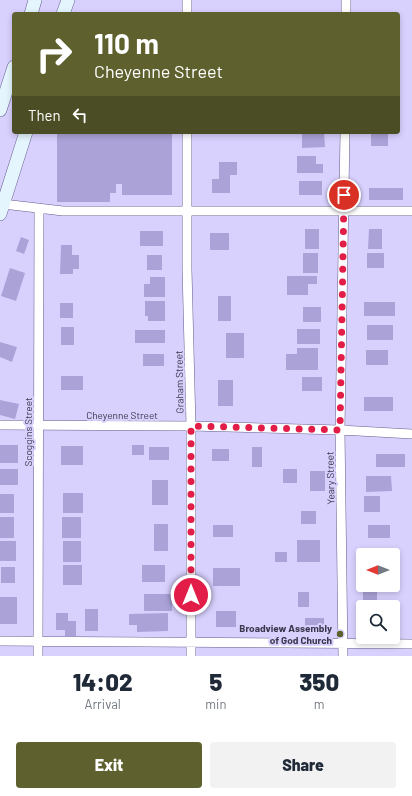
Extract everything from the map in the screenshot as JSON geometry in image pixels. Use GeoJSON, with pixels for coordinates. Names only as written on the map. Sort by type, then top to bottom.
{"type":"FeatureCollection","features":[{"type":"Feature","properties":{"kind":"main road"},"geometry":{"type":"LineString","coordinates":[[32,12],[35,0]]}},
{"type":"Feature","properties":{"kind":"main road"},"geometry":{"type":"LineString","coordinates":[[64,12],[68,0]]}},
{"type":"Feature","properties":{"kind":"main road"},"geometry":{"type":"LineString","coordinates":[[0,110],[3,93],[12,72]]}},
{"type":"Feature","properties":{"kind":"main road"},"geometry":{"type":"LineString","coordinates":[[2,209],[25,134]]}},
{"type":"Feature","properties":{"kind":"street"},"geometry":{"type":"LineString","coordinates":[[186,0],[187,12]]}},
{"type":"Feature","properties":{"kind":"street"},"geometry":{"type":"LineString","coordinates":[[346,0],[346,12]]}},
{"type":"Feature","properties":{"kind":"street","name":"Graham Street"},"geometry":{"type":"LineString","coordinates":[[187,134],[191,426],[192,656]]}},
{"type":"Feature","properties":{"kind":"street","name":"Yeary Street"},"geometry":{"type":"LineString","coordinates":[[343,656],[340,430],[345,134]]}},
{"type":"Feature","properties":{"kind":"street"},"geometry":{"type":"LineString","coordinates":[[2,209],[39,209],[63,211],[412,211]]}},
{"type":"Feature","properties":{"kind":"street","name":"Scoggins Street"},"geometry":{"type":"LineString","coordinates":[[38,656],[39,209]]}},
{"type":"Feature","properties":{"kind":"street","name":"Cheyenne Street"},"geometry":{"type":"LineString","coordinates":[[0,425],[191,426],[340,430],[412,434]]}},
{"type":"Feature","properties":{"kind":"street"},"geometry":{"type":"LineString","coordinates":[[0,641],[412,644]]}},
{"type":"Feature","properties":{"kind":"building"},"geometry":{"type":"Polygon","coordinates":[[[57,134],[172,134],[172,195],[122,195],[122,184],[116,184],[116,193],[110,193],[110,202],[57,202],[57,134]]]}},
{"type":"Feature","properties":{"kind":"building"},"geometry":{"type":"Polygon","coordinates":[[[302,134],[324,134],[325,147],[302,148],[302,134]]]}},
{"type":"Feature","properties":{"kind":"building"},"geometry":{"type":"Polygon","coordinates":[[[371,134],[388,134],[388,146],[371,146],[371,134]]]}},
{"type":"Feature","properties":{"kind":"building"},"geometry":{"type":"Polygon","coordinates":[[[297,156],[316,156],[316,164],[323,164],[323,173],[297,173],[297,156]]]}},
{"type":"Feature","properties":{"kind":"building"},"geometry":{"type":"Polygon","coordinates":[[[219,162],[237,162],[237,175],[230,175],[230,193],[212,193],[212,179],[219,179],[219,162]]]}},
{"type":"Feature","properties":{"kind":"building"},"geometry":{"type":"Polygon","coordinates":[[[299,181],[322,181],[322,195],[299,195],[299,181]]]}},
{"type":"Feature","properties":{"kind":"building"},"geometry":{"type":"Polygon","coordinates":[[[369,188],[403,188],[403,200],[369,200],[369,188]]]}},
{"type":"Feature","properties":{"kind":"building"},"geometry":{"type":"Polygon","coordinates":[[[305,229],[319,229],[319,249],[305,249],[305,229]]]}},
{"type":"Feature","properties":{"kind":"building"},"geometry":{"type":"Polygon","coordinates":[[[369,229],[382,229],[382,249],[368,249],[369,229]]]}},
{"type":"Feature","properties":{"kind":"building"},"geometry":{"type":"Polygon","coordinates":[[[140,231],[163,231],[163,246],[140,246],[140,231]]]}},
{"type":"Feature","properties":{"kind":"building"},"geometry":{"type":"Polygon","coordinates":[[[210,233],[229,233],[229,250],[210,250],[210,233]]]}},
{"type":"Feature","properties":{"kind":"building"},"geometry":{"type":"Polygon","coordinates":[[[21,237],[29,240],[24,254],[16,251],[21,237]]]}},
{"type":"Feature","properties":{"kind":"building"},"geometry":{"type":"Polygon","coordinates":[[[61,245],[72,245],[72,255],[79,255],[79,269],[73,269],[73,274],[60,274],[61,245]]]}},
{"type":"Feature","properties":{"kind":"building"},"geometry":{"type":"Polygon","coordinates":[[[303,253],[318,253],[318,273],[303,273],[303,253]]]}},
{"type":"Feature","properties":{"kind":"building"},"geometry":{"type":"Polygon","coordinates":[[[367,253],[384,253],[384,268],[367,268],[367,253]]]}},
{"type":"Feature","properties":{"kind":"building"},"geometry":{"type":"Polygon","coordinates":[[[147,255],[162,255],[162,270],[147,270],[147,255]]]}},
{"type":"Feature","properties":{"kind":"building"},"geometry":{"type":"Polygon","coordinates":[[[10,268],[25,273],[16,301],[1,296],[10,268]]]}},
{"type":"Feature","properties":{"kind":"building"},"geometry":{"type":"Polygon","coordinates":[[[287,276],[317,276],[317,284],[308,284],[308,295],[287,295],[287,276]]]}},
{"type":"Feature","properties":{"kind":"building"},"geometry":{"type":"Polygon","coordinates":[[[150,277],[165,277],[165,297],[144,297],[144,284],[150,284],[150,277]]]}},
{"type":"Feature","properties":{"kind":"building"},"geometry":{"type":"Polygon","coordinates":[[[218,296],[231,296],[231,321],[218,321],[218,296]]]}},
{"type":"Feature","properties":{"kind":"building"},"geometry":{"type":"Polygon","coordinates":[[[145,301],[165,301],[165,321],[148,321],[148,316],[145,316],[145,301]]]}},
{"type":"Feature","properties":{"kind":"building"},"geometry":{"type":"Polygon","coordinates":[[[364,302],[395,302],[395,316],[364,316],[364,302]]]}},
{"type":"Feature","properties":{"kind":"building"},"geometry":{"type":"Polygon","coordinates":[[[60,303],[73,303],[73,318],[60,318],[60,303]]]}},
{"type":"Feature","properties":{"kind":"building"},"geometry":{"type":"Polygon","coordinates":[[[303,307],[321,307],[321,322],[303,322],[303,307]]]}},
{"type":"Feature","properties":{"kind":"building"},"geometry":{"type":"Polygon","coordinates":[[[367,325],[393,325],[393,340],[367,340],[367,325]]]}},
{"type":"Feature","properties":{"kind":"building"},"geometry":{"type":"Polygon","coordinates":[[[61,327],[74,327],[74,345],[61,345],[61,327]]]}},
{"type":"Feature","properties":{"kind":"building"},"geometry":{"type":"Polygon","coordinates":[[[297,329],[320,329],[320,344],[297,344],[297,329]]]}},
{"type":"Feature","properties":{"kind":"building"},"geometry":{"type":"Polygon","coordinates":[[[135,330],[165,330],[165,343],[135,343],[135,330]]]}},
{"type":"Feature","properties":{"kind":"building"},"geometry":{"type":"Polygon","coordinates":[[[226,333],[244,333],[244,358],[226,358],[226,333]]]}},
{"type":"Feature","properties":{"kind":"building"},"geometry":{"type":"Polygon","coordinates":[[[0,342],[17,347],[12,362],[0,357],[0,342]]]}},
{"type":"Feature","properties":{"kind":"building"},"geometry":{"type":"Polygon","coordinates":[[[297,348],[318,348],[318,370],[286,370],[286,354],[297,354],[297,348]]]}},
{"type":"Feature","properties":{"kind":"building"},"geometry":{"type":"Polygon","coordinates":[[[366,350],[388,350],[388,365],[366,365],[366,350]]]}},
{"type":"Feature","properties":{"kind":"building"},"geometry":{"type":"Polygon","coordinates":[[[143,354],[164,354],[164,366],[143,366],[143,354]]]}},
{"type":"Feature","properties":{"kind":"building"},"geometry":{"type":"Polygon","coordinates":[[[61,376],[83,376],[83,390],[61,390],[61,376]]]}},
{"type":"Feature","properties":{"kind":"building"},"geometry":{"type":"Polygon","coordinates":[[[302,377],[322,377],[322,391],[302,391],[302,377]]]}},
{"type":"Feature","properties":{"kind":"building"},"geometry":{"type":"Polygon","coordinates":[[[218,380],[233,380],[233,406],[218,406],[218,380]]]}},
{"type":"Feature","properties":{"kind":"building"},"geometry":{"type":"Polygon","coordinates":[[[364,397],[393,397],[393,411],[364,411],[364,397]]]}},
{"type":"Feature","properties":{"kind":"building"},"geometry":{"type":"Polygon","coordinates":[[[0,400],[19,404],[15,419],[0,415],[0,400]]]}},
{"type":"Feature","properties":{"kind":"building"},"geometry":{"type":"Polygon","coordinates":[[[0,445],[18,445],[18,463],[0,463],[0,445]]]}},
{"type":"Feature","properties":{"kind":"building"},"geometry":{"type":"Polygon","coordinates":[[[132,445],[144,445],[144,455],[132,455],[132,445]]]}},
{"type":"Feature","properties":{"kind":"building"},"geometry":{"type":"Polygon","coordinates":[[[61,446],[83,446],[83,465],[61,465],[61,446]]]}},
{"type":"Feature","properties":{"kind":"building"},"geometry":{"type":"Polygon","coordinates":[[[149,447],[169,447],[169,460],[149,460],[149,447]]]}},
{"type":"Feature","properties":{"kind":"building"},"geometry":{"type":"Polygon","coordinates":[[[252,447],[262,447],[262,467],[252,467],[252,447]]]}},
{"type":"Feature","properties":{"kind":"building"},"geometry":{"type":"Polygon","coordinates":[[[212,449],[229,449],[229,461],[212,461],[212,449]]]}},
{"type":"Feature","properties":{"kind":"building"},"geometry":{"type":"Polygon","coordinates":[[[376,454],[405,454],[405,467],[376,467],[376,454]]]}},
{"type":"Feature","properties":{"kind":"building"},"geometry":{"type":"Polygon","coordinates":[[[0,469],[18,469],[18,485],[0,485],[0,469]]]}},
{"type":"Feature","properties":{"kind":"building"},"geometry":{"type":"Polygon","coordinates":[[[283,469],[297,469],[297,483],[283,483],[283,469]]]}},
{"type":"Feature","properties":{"kind":"building"},"geometry":{"type":"Polygon","coordinates":[[[310,471],[325,471],[325,491],[310,491],[310,471]]]}},
{"type":"Feature","properties":{"kind":"building"},"geometry":{"type":"Polygon","coordinates":[[[366,476],[391,476],[392,491],[366,492],[366,476]]]}},
{"type":"Feature","properties":{"kind":"building"},"geometry":{"type":"Polygon","coordinates":[[[152,480],[168,480],[168,505],[152,505],[152,480]]]}},
{"type":"Feature","properties":{"kind":"building"},"geometry":{"type":"Polygon","coordinates":[[[63,493],[83,493],[83,513],[63,513],[63,493]]]}},
{"type":"Feature","properties":{"kind":"building"},"geometry":{"type":"Polygon","coordinates":[[[0,494],[14,494],[14,513],[0,513],[0,494]]]}},
{"type":"Feature","properties":{"kind":"building"},"geometry":{"type":"Polygon","coordinates":[[[364,496],[380,496],[380,512],[364,512],[364,496]]]}},
{"type":"Feature","properties":{"kind":"building"},"geometry":{"type":"Polygon","coordinates":[[[301,511],[316,511],[316,524],[301,524],[301,511]]]}},
{"type":"Feature","properties":{"kind":"building"},"geometry":{"type":"Polygon","coordinates":[[[0,517],[14,517],[14,538],[0,538],[0,517]]]}},
{"type":"Feature","properties":{"kind":"building"},"geometry":{"type":"Polygon","coordinates":[[[62,517],[81,517],[81,538],[62,538],[62,517]]]}},
{"type":"Feature","properties":{"kind":"building"},"geometry":{"type":"Polygon","coordinates":[[[154,524],[168,524],[168,551],[154,551],[154,524]]]}},
{"type":"Feature","properties":{"kind":"building"},"geometry":{"type":"Polygon","coordinates":[[[213,525],[233,525],[233,537],[213,537],[213,525]]]}},
{"type":"Feature","properties":{"kind":"building"},"geometry":{"type":"Polygon","coordinates":[[[368,525],[390,525],[390,538],[368,538],[368,525]]]}},
{"type":"Feature","properties":{"kind":"building"},"geometry":{"type":"Polygon","coordinates":[[[297,540],[320,540],[320,562],[297,562],[297,540]]]}},
{"type":"Feature","properties":{"kind":"building"},"geometry":{"type":"Polygon","coordinates":[[[0,541],[16,541],[16,561],[0,561],[0,541]]]}},
{"type":"Feature","properties":{"kind":"building"},"geometry":{"type":"Polygon","coordinates":[[[63,541],[81,541],[81,562],[63,562],[63,541]]]}},
{"type":"Feature","properties":{"kind":"building"},"geometry":{"type":"Polygon","coordinates":[[[275,552],[287,552],[287,562],[275,562],[275,552]]]}},
{"type":"Feature","properties":{"kind":"building"},"geometry":{"type":"Polygon","coordinates":[[[63,565],[82,565],[82,585],[63,585],[63,565]]]}},
{"type":"Feature","properties":{"kind":"building"},"geometry":{"type":"Polygon","coordinates":[[[142,565],[165,565],[165,582],[142,582],[142,565]]]}},
{"type":"Feature","properties":{"kind":"building"},"geometry":{"type":"Polygon","coordinates":[[[1,567],[15,567],[15,583],[1,583],[1,567]]]}},
{"type":"Feature","properties":{"kind":"building"},"geometry":{"type":"Polygon","coordinates":[[[213,568],[240,568],[240,586],[213,586],[213,568]]]}},
{"type":"Feature","properties":{"kind":"building"},"geometry":{"type":"Polygon","coordinates":[[[298,592],[309,592],[309,607],[298,607],[298,592]]]}},
{"type":"Feature","properties":{"kind":"building"},"geometry":{"type":"Polygon","coordinates":[[[363,592],[377,592],[377,600],[363,600],[363,592]]]}},
{"type":"Feature","properties":{"kind":"building"},"geometry":{"type":"Polygon","coordinates":[[[144,594],[172,594],[172,611],[144,611],[144,594]]]}},
{"type":"Feature","properties":{"kind":"building"},"geometry":{"type":"Polygon","coordinates":[[[0,597],[17,597],[17,624],[0,624],[0,597]]]}},
{"type":"Feature","properties":{"kind":"building"},"geometry":{"type":"Polygon","coordinates":[[[85,609],[98,609],[98,631],[85,631],[85,609]]]}},
{"type":"Feature","properties":{"kind":"building"},"geometry":{"type":"Polygon","coordinates":[[[216,611],[236,611],[236,627],[216,627],[216,611]]]}},
{"type":"Feature","properties":{"kind":"building"},"geometry":{"type":"Polygon","coordinates":[[[56,613],[68,613],[68,621],[76,621],[76,636],[65,636],[65,630],[56,630],[56,613]]]}},
{"type":"Feature","properties":{"kind":"building"},"geometry":{"type":"Polygon","coordinates":[[[168,613],[168,631],[137,632],[137,625],[129,625],[129,614],[168,613]]]}},
{"type":"Feature","properties":{"kind":"building"},"geometry":{"type":"Polygon","coordinates":[[[305,618],[324,618],[324,633],[305,633],[305,618]]]}},
{"type":"Feature","properties":{"kind":"place","name":"Broadview Assembly of God Church"},"geometry":{"type":"Point","coordinates":[340,634]}},
{"type":"Feature","properties":{"kind":"route"},"geometry":{"type":"LineString","coordinates":[[191,595],[191,426],[340,430],[344,195]]}}]}
